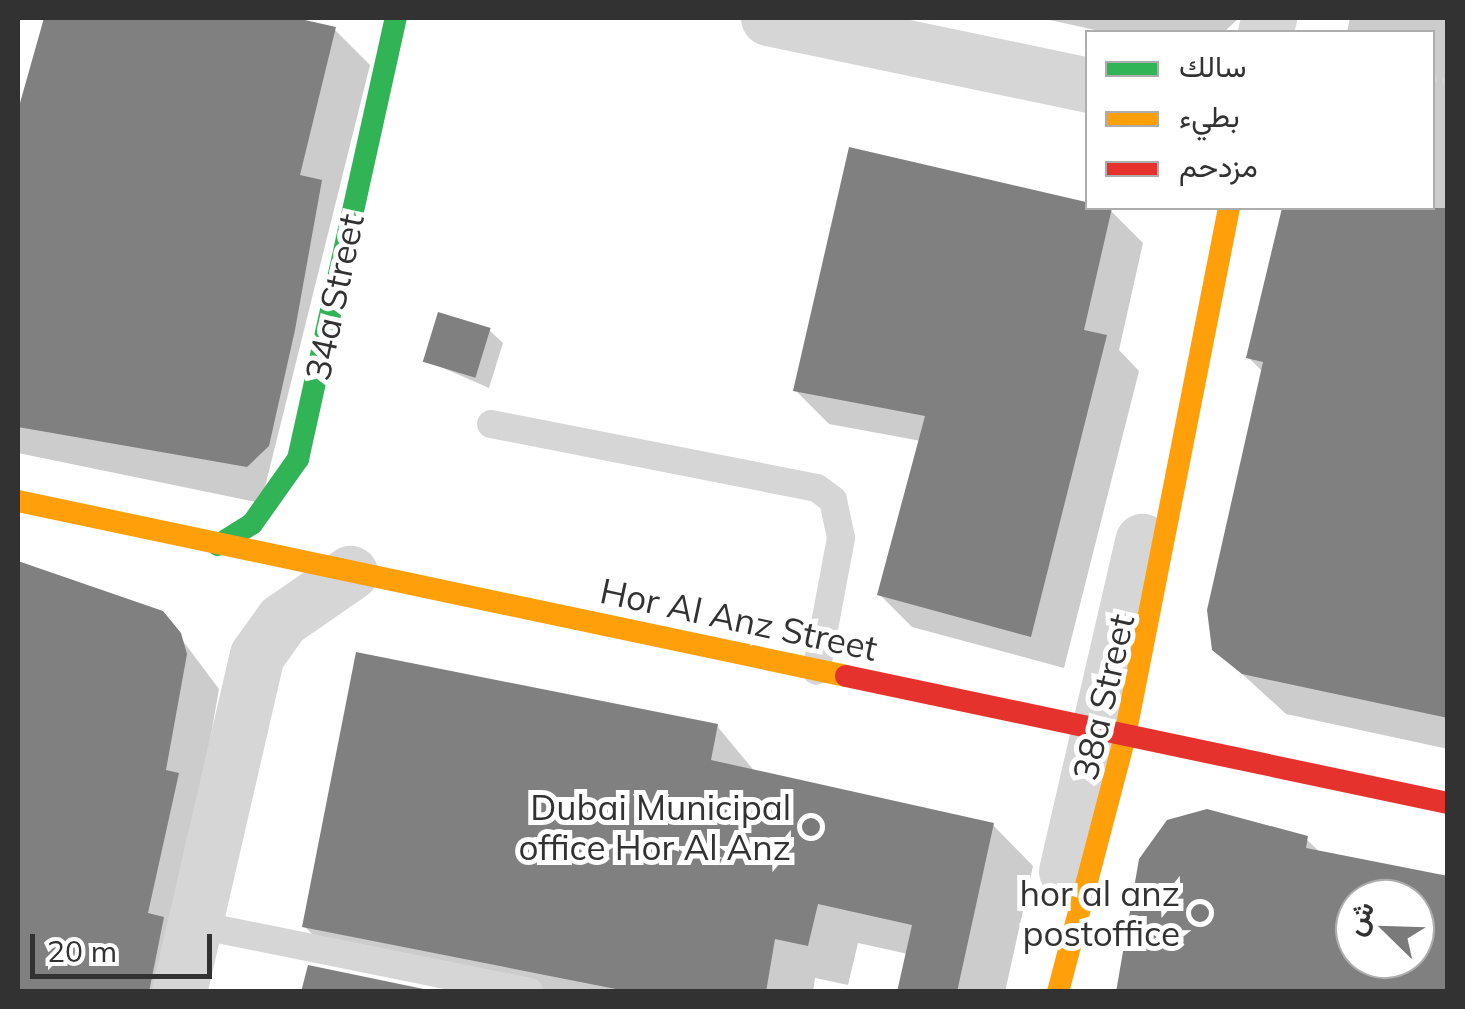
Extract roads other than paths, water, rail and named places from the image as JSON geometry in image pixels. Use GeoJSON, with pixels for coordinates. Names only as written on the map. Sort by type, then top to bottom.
{"type":"FeatureCollection","features":[{"type":"Feature","properties":{"kind":"street","name":"34a Street"},"geometry":{"type":"LineString","coordinates":[[218,545],[252,524],[298,459],[396,18]]}},
{"type":"Feature","properties":{"kind":"street"},"geometry":{"type":"LineString","coordinates":[[768,18],[1085,84]]}},
{"type":"Feature","properties":{"kind":"street","name":"38a Street"},"geometry":{"type":"LineString","coordinates":[[1058,992],[1060,911],[1109,733],[1186,410],[1229,210]]}},
{"type":"Feature","properties":{"kind":"street","name":"Hor Al Anz Street"},"geometry":{"type":"LineString","coordinates":[[18,501],[1448,803]]}},
{"type":"Feature","properties":{"kind":"street"},"geometry":{"type":"LineString","coordinates":[[179,992],[257,654],[313,592],[350,572]]}},
{"type":"Feature","properties":{"kind":"lane"},"geometry":{"type":"LineString","coordinates":[[490,424],[817,488],[833,500],[841,538],[816,671]]}},
{"type":"Feature","properties":{"kind":"lane"},"geometry":{"type":"LineString","coordinates":[[194,924],[529,992]]}},
{"type":"Feature","properties":{"kind":"place","name":"Dubai Municipal office Hor Al Anz"},"geometry":{"type":"Point","coordinates":[811,827]}},
{"type":"Feature","properties":{"kind":"place","name":"hor al anz postoffice"},"geometry":{"type":"Point","coordinates":[1200,913]}}]}
